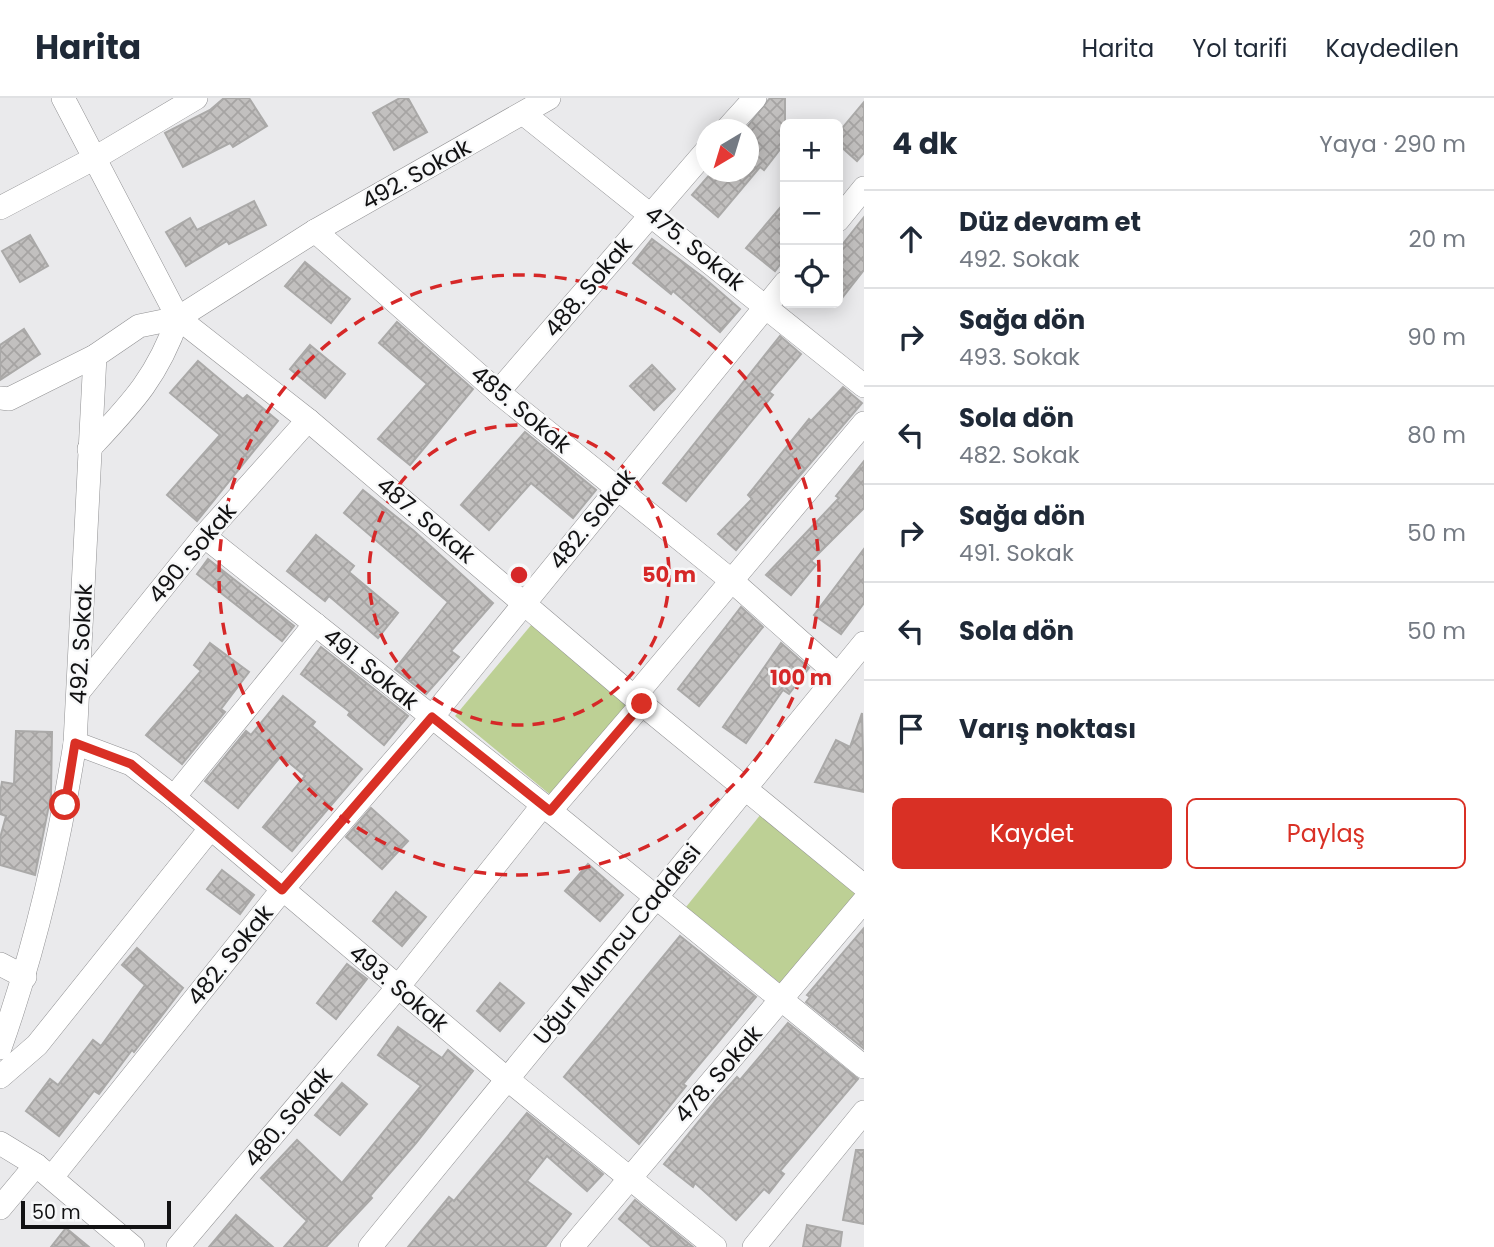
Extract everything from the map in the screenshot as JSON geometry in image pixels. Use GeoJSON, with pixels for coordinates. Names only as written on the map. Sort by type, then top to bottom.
{"type":"FeatureCollection","features":[{"type":"Feature","properties":{"kind":"street"},"geometry":{"type":"LineString","coordinates":[[0,208],[95,158],[196,98]]}},
{"type":"Feature","properties":{"kind":"street","name":"492. Sokak"},"geometry":{"type":"LineString","coordinates":[[178,318],[315,231],[549,98]]}},
{"type":"Feature","properties":{"kind":"street"},"geometry":{"type":"LineString","coordinates":[[736,119],[755,98]]}},
{"type":"Feature","properties":{"kind":"street"},"geometry":{"type":"LineString","coordinates":[[58,99],[95,158],[178,318],[164,355],[142,392],[89,449]]}},
{"type":"Feature","properties":{"kind":"street","name":"475. Sokak"},"geometry":{"type":"LineString","coordinates":[[524,114],[651,212],[864,386]]}},
{"type":"Feature","properties":{"kind":"street","name":"488. Sokak"},"geometry":{"type":"LineString","coordinates":[[498,392],[696,162]]}},
{"type":"Feature","properties":{"kind":"street"},"geometry":{"type":"LineString","coordinates":[[843,214],[864,188]]}},
{"type":"Feature","properties":{"kind":"street","name":"485. Sokak"},"geometry":{"type":"LineString","coordinates":[[315,231],[498,392],[732,581],[837,674]]}},
{"type":"Feature","properties":{"kind":"street","name":"482. Sokak"},"geometry":{"type":"LineString","coordinates":[[0,1208],[44,1171],[432,717],[780,289]]}},
{"type":"Feature","properties":{"kind":"street"},"geometry":{"type":"LineString","coordinates":[[0,398],[9,399],[94,356],[139,326],[178,318]]}},
{"type":"Feature","properties":{"kind":"street","name":"487. Sokak"},"geometry":{"type":"LineString","coordinates":[[178,318],[308,420],[638,701],[864,887]]}},
{"type":"Feature","properties":{"kind":"street","name":"492. Sokak"},"geometry":{"type":"LineString","coordinates":[[0,1048],[24,976],[65,805],[75,743],[80,690],[94,356]]}},
{"type":"Feature","properties":{"kind":"street","name":"490. Sokak"},"geometry":{"type":"LineString","coordinates":[[80,690],[204,536],[308,420]]}},
{"type":"Feature","properties":{"kind":"street","name":"480. Sokak"},"geometry":{"type":"LineString","coordinates":[[178,1247],[638,701],[732,581],[864,423]]}},
{"type":"Feature","properties":{"kind":"street","name":"491. Sokak"},"geometry":{"type":"LineString","coordinates":[[204,536],[546,808],[864,1067]]}},
{"type":"Feature","properties":{"kind":"street"},"geometry":{"type":"LineString","coordinates":[[174,797],[315,624]]}},
{"type":"Feature","properties":{"kind":"street","name":"Uğur Mumcu Caddesi"},"geometry":{"type":"LineString","coordinates":[[371,1247],[864,643]]}},
{"type":"Feature","properties":{"kind":"street","name":"493. Sokak"},"geometry":{"type":"LineString","coordinates":[[75,743],[131,764],[174,797],[507,1079],[630,1175],[715,1247]]}},
{"type":"Feature","properties":{"kind":"street"},"geometry":{"type":"LineString","coordinates":[[0,1077],[37,1045],[210,828]]}},
{"type":"Feature","properties":{"kind":"street","name":"478. Sokak"},"geometry":{"type":"LineString","coordinates":[[572,1247],[630,1175],[864,901]]}},
{"type":"Feature","properties":{"kind":"street"},"geometry":{"type":"LineString","coordinates":[[0,964],[24,976]]}},
{"type":"Feature","properties":{"kind":"street"},"geometry":{"type":"LineString","coordinates":[[754,1247],[864,1112]]}},
{"type":"Feature","properties":{"kind":"street"},"geometry":{"type":"LineString","coordinates":[[0,1143],[44,1171],[133,1247]]}},
{"type":"Feature","properties":{"kind":"green space"},"geometry":{"type":"Polygon","coordinates":[[[532,624],[630,705],[553,797],[455,716],[532,624]]]}},
{"type":"Feature","properties":{"kind":"green space"},"geometry":{"type":"Polygon","coordinates":[[[761,814],[860,895],[785,987],[686,907],[761,814]]]}},
{"type":"Feature","properties":{"kind":"building"},"geometry":{"type":"Polygon","coordinates":[[[224,98],[249,98],[267,126],[233,147],[230,143],[183,167],[165,133],[210,110],[224,98]]]}},
{"type":"Feature","properties":{"kind":"building"},"geometry":{"type":"Polygon","coordinates":[[[400,98],[408,98],[427,132],[394,150],[373,113],[400,98]]]}},
{"type":"Feature","properties":{"kind":"building"},"geometry":{"type":"Polygon","coordinates":[[[770,98],[785,98],[785,119],[780,119],[780,149],[764,170],[759,168],[759,119],[754,119],[770,98]]]}},
{"type":"Feature","properties":{"kind":"building"},"geometry":{"type":"Polygon","coordinates":[[[864,102],[864,153],[857,161],[843,148],[843,127],[864,102]]]}},
{"type":"Feature","properties":{"kind":"building"},"geometry":{"type":"Polygon","coordinates":[[[703,182],[747,182],[718,217],[692,195],[703,182]]]}},
{"type":"Feature","properties":{"kind":"building"},"geometry":{"type":"Polygon","coordinates":[[[254,201],[266,225],[229,244],[227,241],[186,266],[166,232],[190,218],[197,230],[254,201]]]}},
{"type":"Feature","properties":{"kind":"building"},"geometry":{"type":"Polygon","coordinates":[[[780,208],[780,264],[775,271],[746,248],[780,208]]]}},
{"type":"Feature","properties":{"kind":"building"},"geometry":{"type":"Polygon","coordinates":[[[864,217],[864,270],[843,297],[843,245],[864,217]]]}},
{"type":"Feature","properties":{"kind":"building"},"geometry":{"type":"Polygon","coordinates":[[[30,235],[48,266],[20,282],[2,251],[30,235]]]}},
{"type":"Feature","properties":{"kind":"building"},"geometry":{"type":"Polygon","coordinates":[[[652,239],[740,309],[720,332],[673,291],[671,294],[633,263],[652,239]]]}},
{"type":"Feature","properties":{"kind":"building"},"geometry":{"type":"Polygon","coordinates":[[[305,262],[350,299],[331,323],[285,286],[305,262]]]}},
{"type":"Feature","properties":{"kind":"building"},"geometry":{"type":"Polygon","coordinates":[[[397,322],[473,389],[410,465],[378,439],[427,384],[379,343],[397,322]]]}},
{"type":"Feature","properties":{"kind":"building"},"geometry":{"type":"Polygon","coordinates":[[[24,329],[40,354],[0,380],[0,345],[24,329]]]}},
{"type":"Feature","properties":{"kind":"building"},"geometry":{"type":"Polygon","coordinates":[[[780,336],[801,354],[769,392],[773,395],[686,501],[663,483],[780,336]]]}},
{"type":"Feature","properties":{"kind":"building"},"geometry":{"type":"Polygon","coordinates":[[[310,345],[345,374],[325,398],[290,369],[310,345]]]}},
{"type":"Feature","properties":{"kind":"building"},"geometry":{"type":"Polygon","coordinates":[[[198,361],[243,399],[247,395],[278,421],[197,521],[167,495],[220,435],[170,393],[198,361]]]}},
{"type":"Feature","properties":{"kind":"building"},"geometry":{"type":"Polygon","coordinates":[[[652,365],[675,389],[654,410],[630,386],[652,365]]]}},
{"type":"Feature","properties":{"kind":"building"},"geometry":{"type":"Polygon","coordinates":[[[843,387],[862,403],[736,550],[718,534],[752,499],[748,495],[809,419],[811,421],[843,387]]]}},
{"type":"Feature","properties":{"kind":"building"},"geometry":{"type":"Polygon","coordinates":[[[525,432],[596,490],[573,518],[531,483],[489,530],[461,505],[525,432]]]}},
{"type":"Feature","properties":{"kind":"building"},"geometry":{"type":"Polygon","coordinates":[[[864,461],[864,508],[811,561],[816,565],[791,595],[766,575],[839,498],[836,496],[864,461]]]}},
{"type":"Feature","properties":{"kind":"building"},"geometry":{"type":"Polygon","coordinates":[[[363,490],[414,531],[493,603],[451,651],[459,657],[426,694],[395,669],[448,602],[344,513],[363,490]]]}},
{"type":"Feature","properties":{"kind":"building"},"geometry":{"type":"Polygon","coordinates":[[[316,535],[354,566],[349,572],[398,613],[378,638],[329,596],[325,601],[287,571],[316,535]]]}},
{"type":"Feature","properties":{"kind":"building"},"geometry":{"type":"Polygon","coordinates":[[[864,549],[864,603],[841,634],[814,615],[864,549]]]}},
{"type":"Feature","properties":{"kind":"building"},"geometry":{"type":"Polygon","coordinates":[[[208,559],[294,626],[282,641],[197,574],[208,559]]]}},
{"type":"Feature","properties":{"kind":"building"},"geometry":{"type":"Polygon","coordinates":[[[741,607],[763,627],[699,706],[678,689],[741,607]]]}},
{"type":"Feature","properties":{"kind":"building"},"geometry":{"type":"Polygon","coordinates":[[[210,643],[249,672],[221,709],[225,712],[182,764],[146,735],[201,671],[194,665],[210,643]]]}},
{"type":"Feature","properties":{"kind":"building"},"geometry":{"type":"Polygon","coordinates":[[[781,643],[809,668],[789,694],[783,690],[746,743],[723,727],[781,643]]]}},
{"type":"Feature","properties":{"kind":"building"},"geometry":{"type":"Polygon","coordinates":[[[321,647],[408,716],[384,745],[348,715],[350,712],[301,674],[321,647]]]}},
{"type":"Feature","properties":{"kind":"building"},"geometry":{"type":"Polygon","coordinates":[[[283,696],[315,722],[312,726],[362,769],[292,851],[263,827],[305,776],[281,756],[238,808],[205,781],[246,731],[251,735],[283,696]]]}},
{"type":"Feature","properties":{"kind":"building"},"geometry":{"type":"Polygon","coordinates":[[[862,713],[864,792],[815,782],[836,740],[850,747],[862,713]]]}},
{"type":"Feature","properties":{"kind":"building"},"geometry":{"type":"Polygon","coordinates":[[[16,731],[52,732],[51,795],[35,875],[0,865],[0,838],[6,816],[0,814],[0,793],[2,782],[14,784],[16,731]]]}},
{"type":"Feature","properties":{"kind":"building"},"geometry":{"type":"Polygon","coordinates":[[[371,808],[408,841],[382,869],[346,837],[371,808]]]}},
{"type":"Feature","properties":{"kind":"building"},"geometry":{"type":"Polygon","coordinates":[[[588,864],[623,895],[600,921],[565,891],[588,864]]]}},
{"type":"Feature","properties":{"kind":"building"},"geometry":{"type":"Polygon","coordinates":[[[222,870],[254,895],[240,914],[207,889],[222,870]]]}},
{"type":"Feature","properties":{"kind":"building"},"geometry":{"type":"Polygon","coordinates":[[[396,892],[426,917],[402,946],[373,921],[396,892]]]}},
{"type":"Feature","properties":{"kind":"building"},"geometry":{"type":"Polygon","coordinates":[[[864,928],[864,1049],[806,1002],[810,997],[807,995],[864,928]]]}},
{"type":"Feature","properties":{"kind":"building"},"geometry":{"type":"Polygon","coordinates":[[[680,936],[756,997],[683,1084],[686,1086],[639,1144],[564,1077],[680,936]]]}},
{"type":"Feature","properties":{"kind":"building"},"geometry":{"type":"Polygon","coordinates":[[[137,948],[183,988],[99,1094],[94,1091],[59,1136],[26,1111],[50,1079],[58,1085],[93,1040],[101,1046],[145,985],[122,965],[137,948]]]}},
{"type":"Feature","properties":{"kind":"building"},"geometry":{"type":"Polygon","coordinates":[[[347,964],[367,979],[336,1019],[317,1003],[347,964]]]}},
{"type":"Feature","properties":{"kind":"building"},"geometry":{"type":"Polygon","coordinates":[[[500,983],[524,1003],[500,1031],[477,1011],[500,983]]]}},
{"type":"Feature","properties":{"kind":"building"},"geometry":{"type":"Polygon","coordinates":[[[788,1023],[858,1079],[780,1171],[784,1174],[769,1193],[764,1189],[736,1220],[695,1183],[693,1187],[664,1164],[717,1099],[737,1077],[740,1080],[788,1023]]]}},
{"type":"Feature","properties":{"kind":"building"},"geometry":{"type":"Polygon","coordinates":[[[398,1027],[442,1058],[448,1050],[473,1071],[370,1196],[372,1198],[326,1247],[284,1247],[307,1221],[261,1178],[297,1140],[342,1183],[421,1086],[378,1055],[398,1027]]]}},
{"type":"Feature","properties":{"kind":"building"},"geometry":{"type":"Polygon","coordinates":[[[342,1083],[367,1104],[340,1135],[315,1115],[342,1083]]]}},
{"type":"Feature","properties":{"kind":"building"},"geometry":{"type":"Polygon","coordinates":[[[527,1113],[603,1174],[587,1191],[547,1156],[527,1181],[571,1214],[545,1247],[408,1247],[449,1197],[454,1201],[527,1113]]]}},
{"type":"Feature","properties":{"kind":"building"},"geometry":{"type":"Polygon","coordinates":[[[856,1150],[864,1150],[864,1224],[843,1220],[856,1150]]]}},
{"type":"Feature","properties":{"kind":"building"},"geometry":{"type":"Polygon","coordinates":[[[635,1200],[693,1247],[652,1247],[619,1219],[635,1200]]]}},
{"type":"Feature","properties":{"kind":"building"},"geometry":{"type":"Polygon","coordinates":[[[236,1215],[273,1247],[209,1247],[236,1215]]]}},
{"type":"Feature","properties":{"kind":"building"},"geometry":{"type":"Polygon","coordinates":[[[807,1225],[842,1232],[840,1247],[803,1247],[807,1225]]]}},
{"type":"Feature","properties":{"kind":"building"},"geometry":{"type":"Polygon","coordinates":[[[66,1228],[89,1247],[51,1247],[66,1228]]]}},
{"type":"Feature","properties":{"kind":"route"},"geometry":{"type":"LineString","coordinates":[[65,805],[75,743],[131,764],[174,797],[282,890],[432,717],[550,811],[642,704]]}}]}
